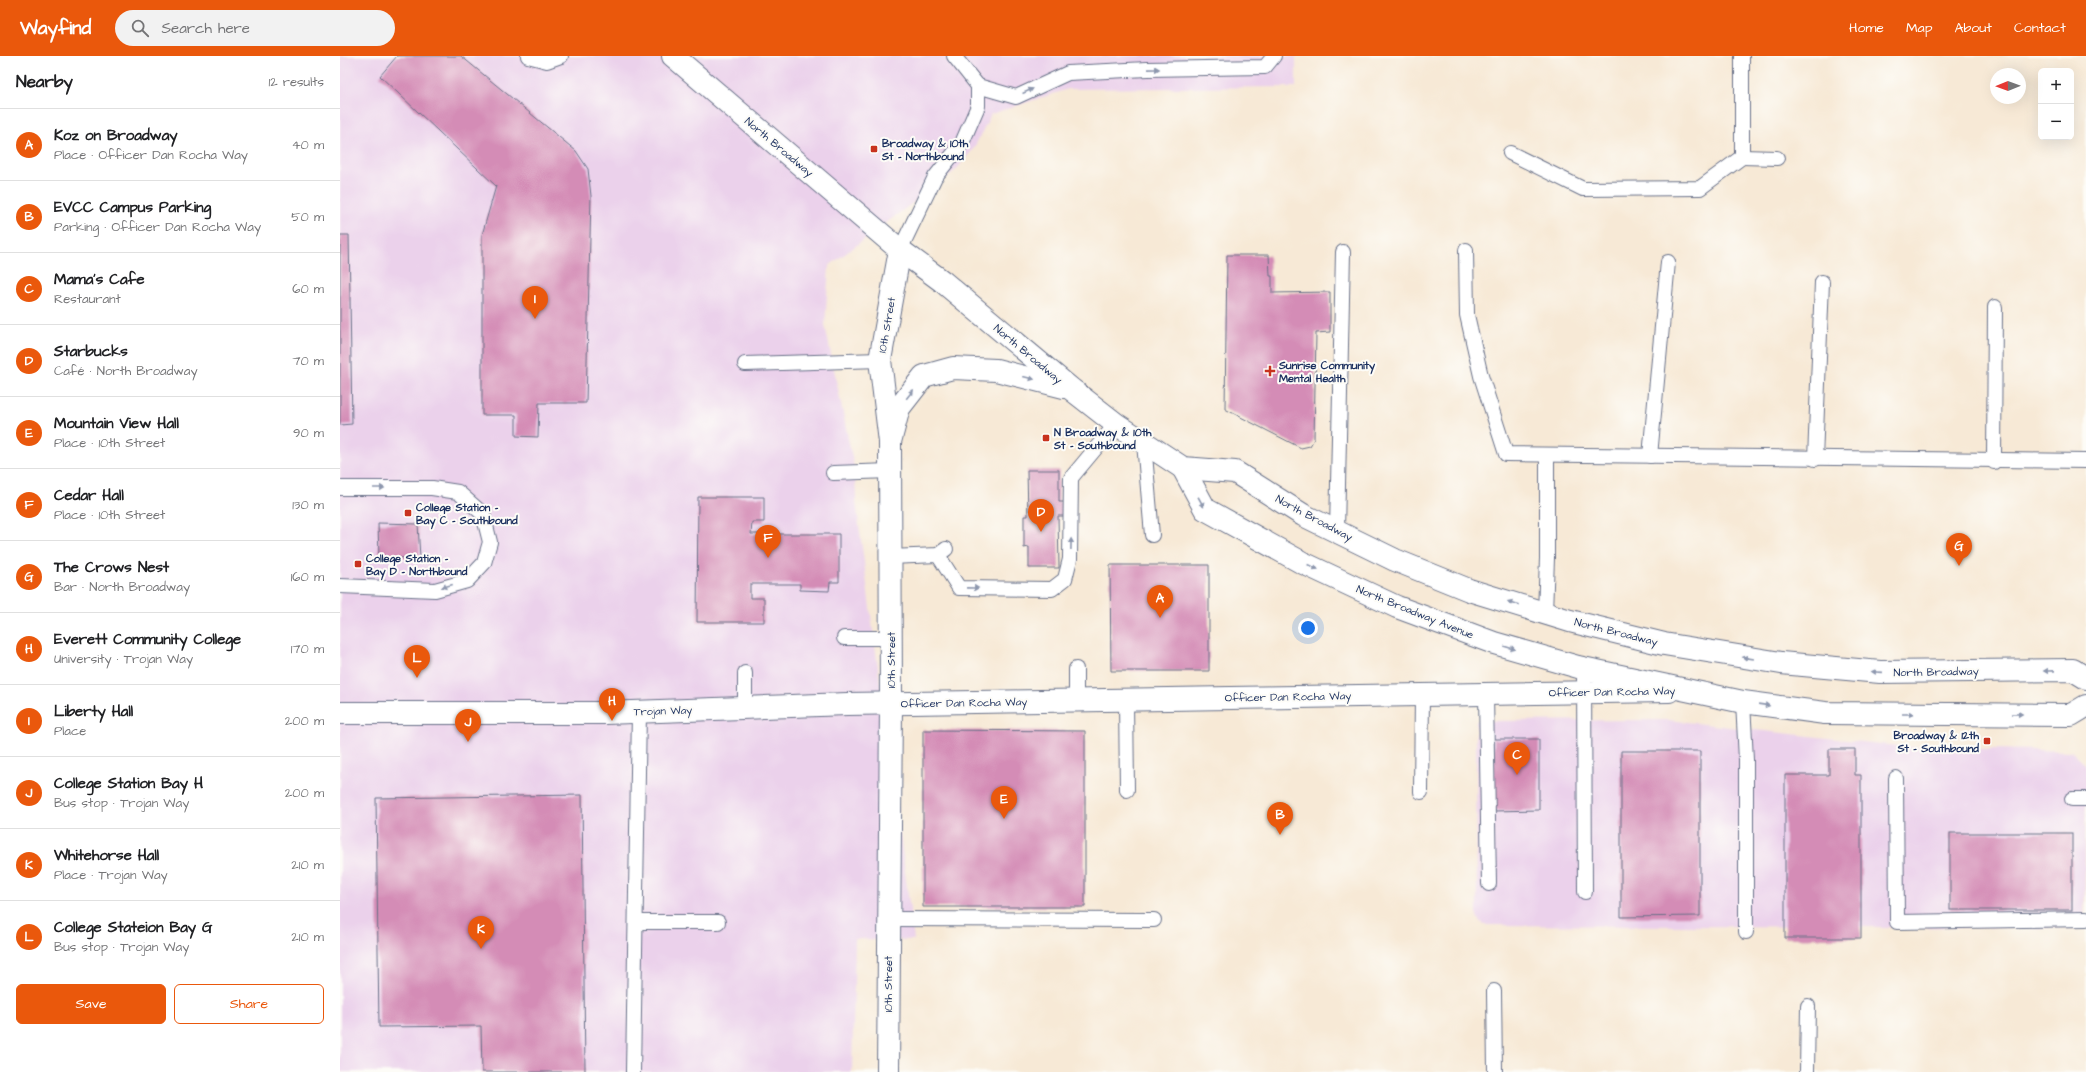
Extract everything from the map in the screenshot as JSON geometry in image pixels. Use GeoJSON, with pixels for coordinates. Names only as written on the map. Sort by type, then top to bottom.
{"type":"FeatureCollection","features":[{"type":"Feature","properties":{"kind":"main road","name":"North Broadway"},"geometry":{"type":"LineString","coordinates":[[673,56],[900,250],[942,281],[1071,389],[1116,424],[1183,468],[1235,472],[1303,515],[1395,560],[1469,590],[1545,613],[1664,644],[1781,663],[1880,672],[2073,670],[2086,678]]}},
{"type":"Feature","properties":{"kind":"main road","name":"10th Street"},"geometry":{"type":"LineString","coordinates":[[888,1072],[888,919],[891,704],[890,442],[880,360],[900,250]]}},
{"type":"Feature","properties":{"kind":"main road"},"geometry":{"type":"LineString","coordinates":[[890,442],[898,408],[924,376],[953,368],[996,370],[1071,389]]}},
{"type":"Feature","properties":{"kind":"main road","name":"North Broadway Avenue"},"geometry":{"type":"LineString","coordinates":[[1183,468],[1205,510],[1301,562],[1397,607],[1494,643],[1584,668],[1685,690]]}},
{"type":"Feature","properties":{"kind":"main road"},"geometry":{"type":"LineString","coordinates":[[1685,690],[1743,702],[1825,713],[2071,715],[2086,706]]}},
{"type":"Feature","properties":{"kind":"main road","name":"Officer Dan Rocha Way"},"geometry":{"type":"LineString","coordinates":[[891,704],[1685,690]]}},
{"type":"Feature","properties":{"kind":"main road","name":"Trojan Way"},"geometry":{"type":"LineString","coordinates":[[340,713],[639,712],[891,704]]}},
{"type":"Feature","properties":{"kind":"lane"},"geometry":{"type":"LineString","coordinates":[[528,56],[548,61],[561,56]]}},
{"type":"Feature","properties":{"kind":"lane"},"geometry":{"type":"LineString","coordinates":[[954,56],[978,86],[1016,96],[1068,73],[1147,69],[1265,67],[1274,56]]}},
{"type":"Feature","properties":{"kind":"lane"},"geometry":{"type":"LineString","coordinates":[[1742,56],[1742,157]]}},
{"type":"Feature","properties":{"kind":"lane"},"geometry":{"type":"LineString","coordinates":[[900,250],[935,177],[962,143],[978,106],[978,86]]}},
{"type":"Feature","properties":{"kind":"lane"},"geometry":{"type":"LineString","coordinates":[[1510,153],[1583,189],[1700,188],[1742,157],[1777,158]]}},
{"type":"Feature","properties":{"kind":"lane"},"geometry":{"type":"LineString","coordinates":[[1466,250],[1467,314],[1482,376],[1506,454],[1994,462],[2086,461]]}},
{"type":"Feature","properties":{"kind":"lane"},"geometry":{"type":"LineString","coordinates":[[1337,531],[1343,252]]}},
{"type":"Feature","properties":{"kind":"lane"},"geometry":{"type":"LineString","coordinates":[[1650,456],[1668,262]]}},
{"type":"Feature","properties":{"kind":"lane"},"geometry":{"type":"LineString","coordinates":[[1815,459],[1822,282]]}},
{"type":"Feature","properties":{"kind":"lane"},"geometry":{"type":"LineString","coordinates":[[1994,462],[1995,307]]}},
{"type":"Feature","properties":{"kind":"lane"},"geometry":{"type":"LineString","coordinates":[[745,364],[880,360]]}},
{"type":"Feature","properties":{"kind":"lane"},"geometry":{"type":"LineString","coordinates":[[890,557],[942,552],[959,588],[1052,589],[1065,579],[1070,559],[1071,478],[1116,424]]}},
{"type":"Feature","properties":{"kind":"lane"},"geometry":{"type":"LineString","coordinates":[[1144,442],[1152,535]]}},
{"type":"Feature","properties":{"kind":"lane"},"geometry":{"type":"LineString","coordinates":[[1545,613],[1547,558],[1547,455]]}},
{"type":"Feature","properties":{"kind":"lane"},"geometry":{"type":"LineString","coordinates":[[833,473],[890,471]]}},
{"type":"Feature","properties":{"kind":"lane"},"geometry":{"type":"LineString","coordinates":[[340,488],[432,488],[458,492],[483,514],[490,542],[484,563],[467,581],[435,590],[340,586]]}},
{"type":"Feature","properties":{"kind":"lane"},"geometry":{"type":"LineString","coordinates":[[844,638],[890,638]]}},
{"type":"Feature","properties":{"kind":"lane"},"geometry":{"type":"LineString","coordinates":[[1584,668],[1585,892]]}},
{"type":"Feature","properties":{"kind":"lane"},"geometry":{"type":"LineString","coordinates":[[1076,669],[1076,701]]}},
{"type":"Feature","properties":{"kind":"lane"},"geometry":{"type":"LineString","coordinates":[[745,673],[745,708]]}},
{"type":"Feature","properties":{"kind":"lane"},"geometry":{"type":"LineString","coordinates":[[1486,693],[1489,884]]}},
{"type":"Feature","properties":{"kind":"lane"},"geometry":{"type":"LineString","coordinates":[[1421,792],[1422,695]]}},
{"type":"Feature","properties":{"kind":"lane"},"geometry":{"type":"LineString","coordinates":[[1126,700],[1126,790]]}},
{"type":"Feature","properties":{"kind":"lane"},"geometry":{"type":"LineString","coordinates":[[1743,702],[1746,760],[1746,932]]}},
{"type":"Feature","properties":{"kind":"lane"},"geometry":{"type":"LineString","coordinates":[[633,1072],[639,712]]}},
{"type":"Feature","properties":{"kind":"lane"},"geometry":{"type":"LineString","coordinates":[[1896,778],[1897,922],[2086,919]]}},
{"type":"Feature","properties":{"kind":"lane"},"geometry":{"type":"LineString","coordinates":[[888,919],[1154,920]]}},
{"type":"Feature","properties":{"kind":"lane"},"geometry":{"type":"LineString","coordinates":[[636,922],[718,922]]}},
{"type":"Feature","properties":{"kind":"lane"},"geometry":{"type":"LineString","coordinates":[[1494,991],[1495,1072]]}},
{"type":"Feature","properties":{"kind":"lane"},"geometry":{"type":"LineString","coordinates":[[1807,1072],[1808,1006]]}},
{"type":"Feature","properties":{"kind":"shaded area"},"geometry":{"type":"Polygon","coordinates":[[[340,56],[1296,56],[1296,87],[1068,89],[991,114],[974,148],[956,170],[829,266],[825,325],[855,472],[856,502],[914,940],[855,939],[852,1072],[340,1072],[340,56]]]}},
{"type":"Feature","properties":{"kind":"shaded area"},"geometry":{"type":"Polygon","coordinates":[[[1668,720],[1907,747],[2071,751],[2086,765],[2084,928],[1484,925],[1477,917],[1476,721],[1668,720]]]}},
{"type":"Feature","properties":{"kind":"building"},"geometry":{"type":"Polygon","coordinates":[[[397,56],[461,56],[576,151],[588,169],[591,196],[586,403],[539,403],[538,437],[516,436],[516,415],[482,415],[482,235],[496,186],[380,76],[397,56]]]}},
{"type":"Feature","properties":{"kind":"building"},"geometry":{"type":"Polygon","coordinates":[[[340,235],[349,235],[352,424],[340,425],[340,235]]]}},
{"type":"Feature","properties":{"kind":"building","name":"Sunrise Community Mental Health"},"geometry":{"type":"Polygon","coordinates":[[[1227,255],[1269,255],[1270,276],[1272,276],[1272,293],[1330,292],[1330,332],[1316,333],[1314,439],[1310,446],[1301,448],[1225,409],[1227,255]]]}},
{"type":"Feature","properties":{"kind":"building"},"geometry":{"type":"Polygon","coordinates":[[[1027,470],[1059,470],[1059,502],[1066,502],[1066,516],[1058,516],[1059,568],[1029,568],[1029,547],[1024,548],[1024,516],[1028,516],[1027,470]]]}},
{"type":"Feature","properties":{"kind":"building"},"geometry":{"type":"Polygon","coordinates":[[[698,497],[764,497],[764,522],[752,522],[751,534],[839,534],[839,582],[830,582],[829,591],[800,590],[800,584],[750,584],[750,598],[764,598],[764,622],[697,622],[698,497]]]}},
{"type":"Feature","properties":{"kind":"building"},"geometry":{"type":"Polygon","coordinates":[[[378,523],[418,524],[420,558],[379,558],[378,523]]]}},
{"type":"Feature","properties":{"kind":"building"},"geometry":{"type":"Polygon","coordinates":[[[1110,565],[1209,565],[1209,671],[1111,671],[1110,565]]]}},
{"type":"Feature","properties":{"kind":"building"},"geometry":{"type":"Polygon","coordinates":[[[923,730],[1085,731],[1085,907],[923,907],[923,730]]]}},
{"type":"Feature","properties":{"kind":"building"},"geometry":{"type":"Polygon","coordinates":[[[1494,739],[1539,739],[1539,810],[1494,811],[1494,739]]]}},
{"type":"Feature","properties":{"kind":"building"},"geometry":{"type":"Polygon","coordinates":[[[1829,749],[1855,749],[1855,775],[1861,775],[1861,938],[1785,938],[1785,775],[1829,775],[1829,749]]]}},
{"type":"Feature","properties":{"kind":"building"},"geometry":{"type":"Polygon","coordinates":[[[1621,751],[1700,751],[1700,916],[1621,917],[1621,751]]]}},
{"type":"Feature","properties":{"kind":"building"},"geometry":{"type":"Polygon","coordinates":[[[582,795],[585,1072],[482,1072],[481,1026],[379,1027],[376,798],[582,795]]]}},
{"type":"Feature","properties":{"kind":"building"},"geometry":{"type":"Polygon","coordinates":[[[1950,833],[2072,833],[2072,910],[1950,910],[1950,833]]]}},
{"type":"Feature","properties":{"kind":"place","name":"Broadway & 10th St - Northbound"},"geometry":{"type":"Point","coordinates":[874,149]}},
{"type":"Feature","properties":{"kind":"place","name":"Liberty Hall"},"geometry":{"type":"Point","coordinates":[535,319]}},
{"type":"Feature","properties":{"kind":"place","name":"Sunrise Community Mental Health"},"geometry":{"type":"Point","coordinates":[1270,371]}},
{"type":"Feature","properties":{"kind":"place","name":"N Broadway & 10th St - Southbound"},"geometry":{"type":"Point","coordinates":[1046,438]}},
{"type":"Feature","properties":{"kind":"place","name":"College Station - Bay C - Southbound"},"geometry":{"type":"Point","coordinates":[408,513]}},
{"type":"Feature","properties":{"kind":"place","name":"Starbucks"},"geometry":{"type":"Point","coordinates":[1041,532]}},
{"type":"Feature","properties":{"kind":"place","name":"Cedar Hall"},"geometry":{"type":"Point","coordinates":[768,558]}},
{"type":"Feature","properties":{"kind":"place","name":"College Station - Bay D - Northbound"},"geometry":{"type":"Point","coordinates":[358,564]}},
{"type":"Feature","properties":{"kind":"place","name":"The Crows Nest"},"geometry":{"type":"Point","coordinates":[1959,566]}},
{"type":"Feature","properties":{"kind":"place","name":"Koz on Broadway"},"geometry":{"type":"Point","coordinates":[1160,618]}},
{"type":"Feature","properties":{"kind":"place","name":"College Stateion Bay G"},"geometry":{"type":"Point","coordinates":[417,678]}},
{"type":"Feature","properties":{"kind":"place","name":"Everett Community College"},"geometry":{"type":"Point","coordinates":[612,721]}},
{"type":"Feature","properties":{"kind":"place","name":"Broadway & 12th St - Southbound"},"geometry":{"type":"Point","coordinates":[1987,741]}},
{"type":"Feature","properties":{"kind":"place","name":"College Station Bay H"},"geometry":{"type":"Point","coordinates":[468,742]}},
{"type":"Feature","properties":{"kind":"place","name":"Mama's Cafe"},"geometry":{"type":"Point","coordinates":[1517,775]}},
{"type":"Feature","properties":{"kind":"place","name":"Mountain View Hall"},"geometry":{"type":"Point","coordinates":[1004,819]}},
{"type":"Feature","properties":{"kind":"place","name":"EVCC Campus Parking"},"geometry":{"type":"Point","coordinates":[1280,835]}},
{"type":"Feature","properties":{"kind":"place","name":"Whitehorse Hall"},"geometry":{"type":"Point","coordinates":[481,949]}}]}
